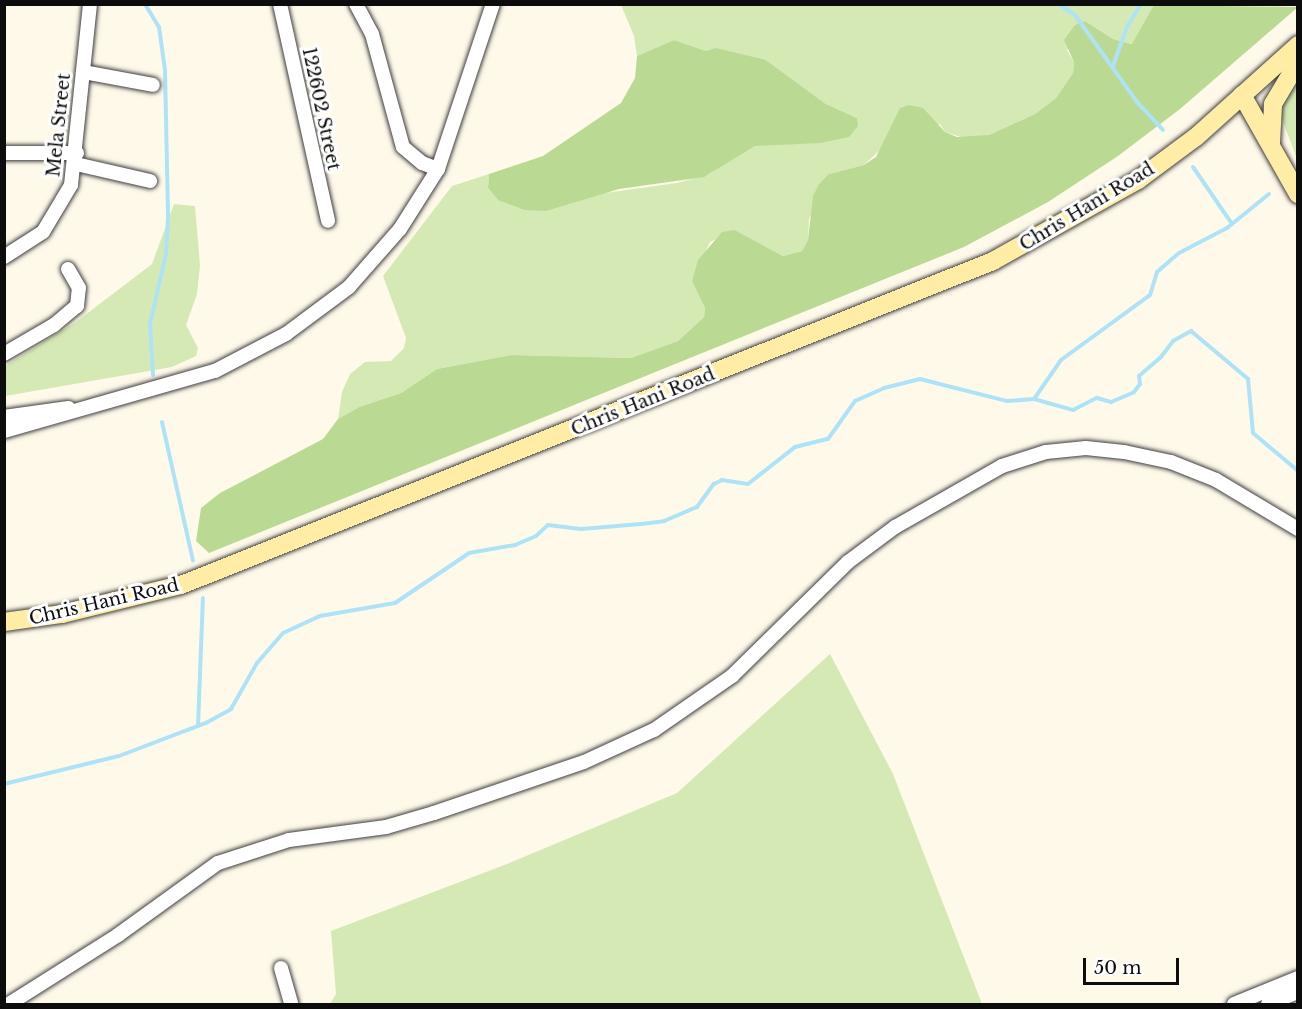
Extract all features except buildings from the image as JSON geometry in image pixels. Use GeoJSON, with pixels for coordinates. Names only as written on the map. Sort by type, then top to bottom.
{"type":"FeatureCollection","features":[{"type":"Feature","properties":{"kind":"main road","name":"Chris Hani Road"},"geometry":{"type":"LineString","coordinates":[[4,622],[62,614],[181,585],[993,261],[1138,180],[1242,95],[1298,45]]}},
{"type":"Feature","properties":{"kind":"main road"},"geometry":{"type":"LineString","coordinates":[[1271,147],[1273,104],[1298,62]]}},
{"type":"Feature","properties":{"kind":"main road"},"geometry":{"type":"LineString","coordinates":[[1242,95],[1298,194]]}},
{"type":"Feature","properties":{"kind":"street","name":"Mela Street"},"geometry":{"type":"LineString","coordinates":[[4,257],[32,242],[54,218],[71,185],[77,158],[90,4]]}},
{"type":"Feature","properties":{"kind":"street","name":"122602 Street"},"geometry":{"type":"LineString","coordinates":[[280,4],[328,221]]}},
{"type":"Feature","properties":{"kind":"street"},"geometry":{"type":"LineString","coordinates":[[356,4],[372,34],[403,147],[422,163],[438,169]]}},
{"type":"Feature","properties":{"kind":"street"},"geometry":{"type":"LineString","coordinates":[[4,431],[215,371],[256,352],[310,318],[374,261],[400,229],[438,169],[493,4]]}},
{"type":"Feature","properties":{"kind":"street"},"geometry":{"type":"LineString","coordinates":[[83,72],[153,85]]}},
{"type":"Feature","properties":{"kind":"street"},"geometry":{"type":"LineString","coordinates":[[4,153],[77,158],[150,181]]}},
{"type":"Feature","properties":{"kind":"street"},"geometry":{"type":"LineString","coordinates":[[4,354],[54,325],[76,306],[79,288],[68,269]]}},
{"type":"Feature","properties":{"kind":"street"},"geometry":{"type":"LineString","coordinates":[[4,417],[88,407]]}},
{"type":"Feature","properties":{"kind":"street"},"geometry":{"type":"LineString","coordinates":[[9,1005],[118,935],[218,863],[288,840],[386,827],[434,813],[584,762],[654,730],[732,676],[848,562],[895,527],[1002,466],[1046,452],[1086,448],[1124,452],[1172,462],[1216,480],[1298,529]]}},
{"type":"Feature","properties":{"kind":"street"},"geometry":{"type":"LineString","coordinates":[[281,968],[291,1005]]}},
{"type":"Feature","properties":{"kind":"street"},"geometry":{"type":"LineString","coordinates":[[1234,1005],[1298,978]]}},
{"type":"Feature","properties":{"kind":"street"},"geometry":{"type":"LineString","coordinates":[[1268,1005],[1298,992]]}},
{"type":"Feature","properties":{"kind":"green space"},"geometry":{"type":"Polygon","coordinates":[[[621,5],[1154,5],[1133,44],[1113,39],[1085,21],[1067,50],[1074,62],[1073,73],[1056,98],[1035,114],[989,135],[968,139],[945,132],[940,124],[881,149],[864,165],[829,174],[809,219],[808,240],[802,251],[783,256],[735,230],[710,242],[692,280],[705,308],[704,317],[678,341],[631,358],[511,355],[437,369],[401,393],[359,407],[338,419],[342,392],[350,374],[365,362],[391,361],[404,348],[406,338],[383,276],[452,186],[489,174],[488,188],[498,200],[605,193],[677,183],[710,174],[733,156],[755,146],[857,118],[826,104],[766,60],[706,51],[674,40],[637,56],[634,36],[621,5]]]}},
{"type":"Feature","properties":{"kind":"green space"},"geometry":{"type":"Polygon","coordinates":[[[1154,5],[1298,7],[1180,109],[1118,156],[1048,202],[964,247],[209,553],[196,541],[201,508],[220,493],[323,439],[338,419],[359,407],[401,393],[437,369],[511,355],[631,358],[678,341],[704,317],[705,308],[692,281],[698,260],[722,232],[735,230],[783,256],[802,251],[808,240],[813,196],[819,184],[829,174],[864,165],[876,157],[900,108],[909,105],[923,108],[945,132],[957,137],[989,135],[1035,114],[1056,98],[1073,73],[1074,62],[1064,40],[1075,25],[1085,21],[1113,39],[1132,44],[1154,5]]]}},
{"type":"Feature","properties":{"kind":"green space"},"geometry":{"type":"Polygon","coordinates":[[[674,40],[706,51],[716,48],[766,60],[826,104],[857,118],[858,126],[849,137],[820,143],[755,146],[704,177],[619,189],[546,211],[525,210],[498,200],[488,188],[489,174],[543,156],[621,103],[635,78],[637,56],[674,40]]]}},
{"type":"Feature","properties":{"kind":"green space"},"geometry":{"type":"Polygon","coordinates":[[[1297,82],[1297,159],[1281,116],[1284,102],[1297,82]]]}},
{"type":"Feature","properties":{"kind":"green space"},"geometry":{"type":"Polygon","coordinates":[[[174,204],[195,206],[200,265],[197,294],[186,325],[198,348],[196,356],[172,367],[5,396],[5,366],[76,322],[152,264],[174,204]]]}},
{"type":"Feature","properties":{"kind":"green space"},"geometry":{"type":"Polygon","coordinates":[[[830,654],[893,774],[982,1004],[330,1004],[336,994],[331,931],[507,864],[677,793],[830,654]]]}},
{"type":"Feature","properties":{"kind":"waterway"},"geometry":{"type":"LineString","coordinates":[[145,4],[159,27],[165,70],[168,217],[166,254],[150,324],[153,375]]}},
{"type":"Feature","properties":{"kind":"waterway"},"geometry":{"type":"LineString","coordinates":[[1059,4],[1075,15],[1137,102],[1163,130]]}},
{"type":"Feature","properties":{"kind":"waterway"},"geometry":{"type":"LineString","coordinates":[[1113,66],[1127,27],[1141,4]]}},
{"type":"Feature","properties":{"kind":"waterway"},"geometry":{"type":"LineString","coordinates":[[1193,167],[1232,224]]}},
{"type":"Feature","properties":{"kind":"waterway"},"geometry":{"type":"LineString","coordinates":[[1034,399],[1061,360],[1150,295],[1157,272],[1179,253],[1227,228],[1269,194]]}},
{"type":"Feature","properties":{"kind":"waterway"},"geometry":{"type":"LineString","coordinates":[[4,784],[119,756],[206,723],[231,709],[257,663],[283,633],[320,616],[395,603],[469,553],[515,545],[536,536],[548,525],[581,529],[641,524],[664,521],[697,507],[714,484],[722,480],[748,484],[795,447],[828,439],[855,401],[884,388],[920,379],[1007,401],[1034,399],[1073,410],[1097,398],[1111,402],[1134,392],[1140,384],[1139,376],[1161,357],[1173,341],[1191,331],[1248,379],[1253,433],[1298,471]]}},
{"type":"Feature","properties":{"kind":"waterway"},"geometry":{"type":"LineString","coordinates":[[162,422],[193,561]]}},
{"type":"Feature","properties":{"kind":"waterway"},"geometry":{"type":"LineString","coordinates":[[198,726],[203,598]]}}]}
